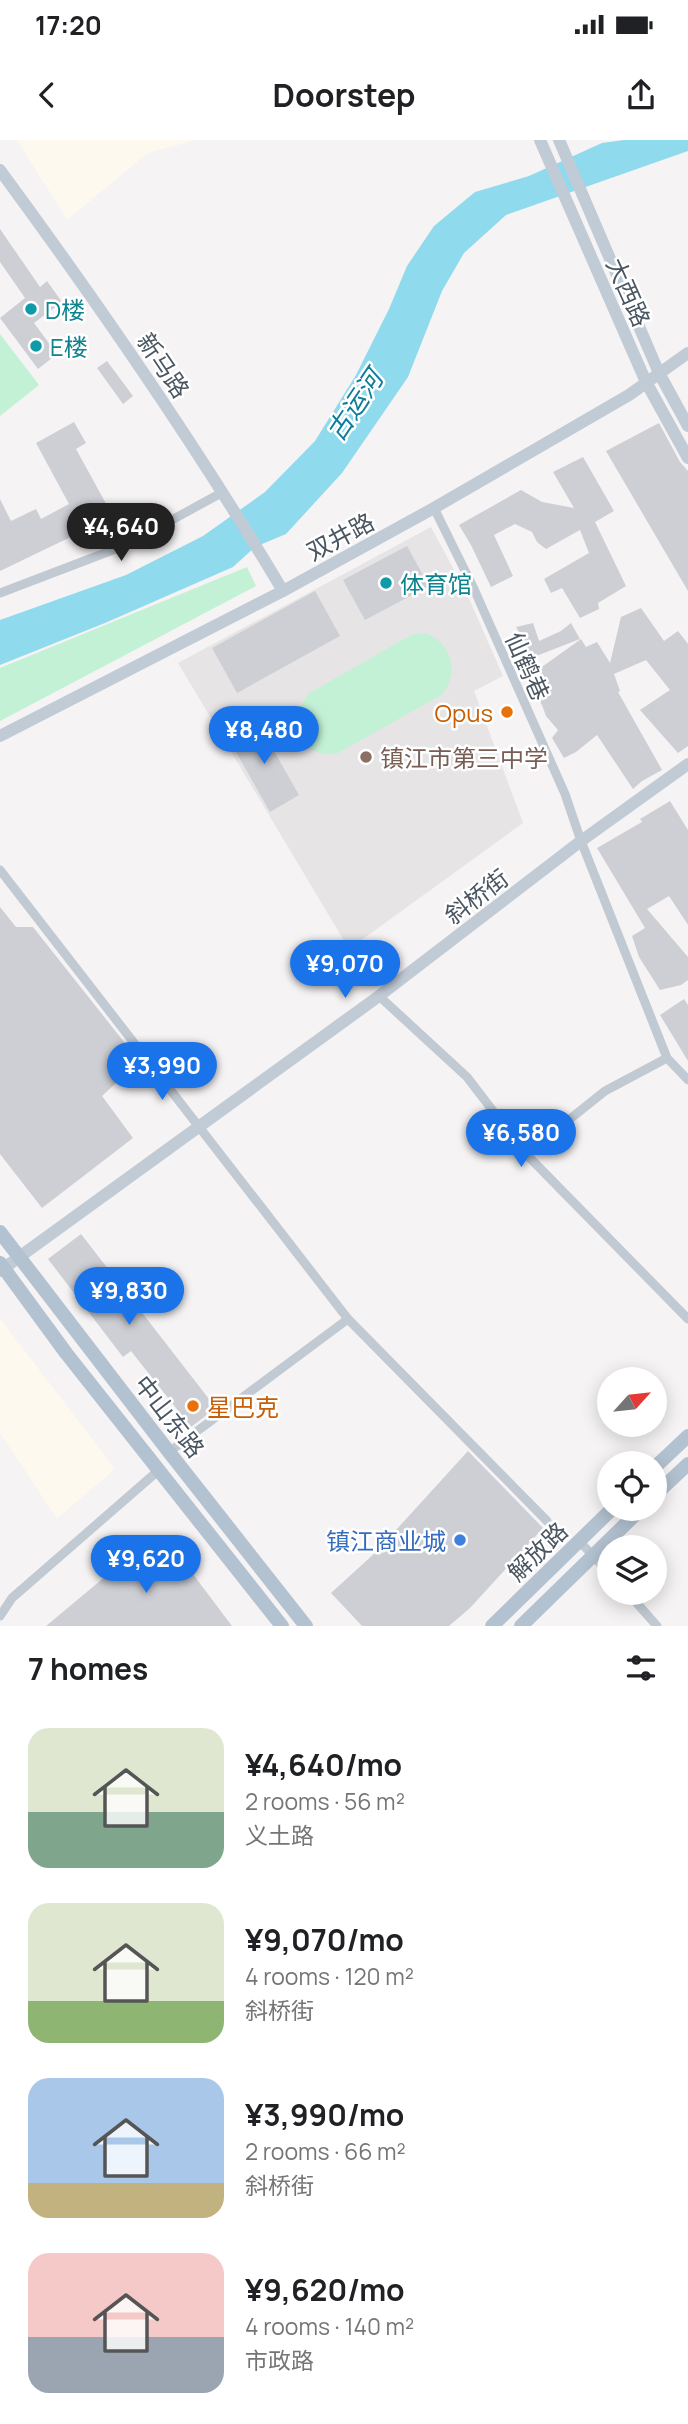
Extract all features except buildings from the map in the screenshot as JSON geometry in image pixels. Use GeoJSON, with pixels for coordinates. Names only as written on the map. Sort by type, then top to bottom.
{"type":"FeatureCollection","features":[{"type":"Feature","properties":{"kind":"main road","name":"中山东路"},"geometry":{"type":"LineString","coordinates":[[0,1232],[306,1626]]}},
{"type":"Feature","properties":{"kind":"main road","name":"中山东路"},"geometry":{"type":"LineString","coordinates":[[1,1268],[282,1626]]}},
{"type":"Feature","properties":{"kind":"main road"},"geometry":{"type":"LineString","coordinates":[[667,1456],[688,1436]]}},
{"type":"Feature","properties":{"kind":"main road"},"geometry":{"type":"LineString","coordinates":[[667,1484],[688,1464]]}},
{"type":"Feature","properties":{"kind":"main road","name":"解放路"},"geometry":{"type":"LineString","coordinates":[[492,1626],[600,1521]]}},
{"type":"Feature","properties":{"kind":"main road","name":"解放路"},"geometry":{"type":"LineString","coordinates":[[521,1626],[629,1521]]}},
{"type":"Feature","properties":{"kind":"street","name":"大西路"},"geometry":{"type":"LineString","coordinates":[[540,140],[646,382],[688,458]]}},
{"type":"Feature","properties":{"kind":"street","name":"大西路"},"geometry":{"type":"LineString","coordinates":[[559,140],[659,373],[684,410],[688,426]]}},
{"type":"Feature","properties":{"kind":"street","name":"新马路"},"geometry":{"type":"LineString","coordinates":[[0,170],[100,307],[223,492],[283,591]]}},
{"type":"Feature","properties":{"kind":"street","name":"双井路"},"geometry":{"type":"LineString","coordinates":[[0,736],[283,591],[434,508],[617,402],[688,353]]}},
{"type":"Feature","properties":{"kind":"street"},"geometry":{"type":"LineString","coordinates":[[0,593],[126,545],[223,492]]}},
{"type":"Feature","properties":{"kind":"street","name":"仙鹤巷"},"geometry":{"type":"LineString","coordinates":[[434,508],[474,589],[565,794],[667,1058]]}},
{"type":"Feature","properties":{"kind":"street","name":"斜桥街"},"geometry":{"type":"LineString","coordinates":[[1,1268],[19,1259],[379,996],[581,841],[688,764]]}},
{"type":"Feature","properties":{"kind":"street"},"geometry":{"type":"LineString","coordinates":[[0,870],[348,1319],[547,1521]]}},
{"type":"Feature","properties":{"kind":"street"},"geometry":{"type":"LineString","coordinates":[[379,996],[467,1077],[526,1154],[688,1319]]}},
{"type":"Feature","properties":{"kind":"street"},"geometry":{"type":"LineString","coordinates":[[526,1154],[605,1091],[667,1058],[688,1080]]}},
{"type":"Feature","properties":{"kind":"street"},"geometry":{"type":"LineString","coordinates":[[169,1452],[348,1319]]}},
{"type":"Feature","properties":{"kind":"street"},"geometry":{"type":"LineString","coordinates":[[0,1616],[12,1598],[159,1470]]}},
{"type":"Feature","properties":{"kind":"street"},"geometry":{"type":"LineString","coordinates":[[580,1542],[597,1559]]}},
{"type":"Feature","properties":{"kind":"street"},"geometry":{"type":"LineString","coordinates":[[638,1605],[657,1626]]}},
{"type":"Feature","properties":{"kind":"shaded area"},"geometry":{"type":"Polygon","coordinates":[[[17,140],[196,140],[148,153],[67,220],[17,140]]]}},
{"type":"Feature","properties":{"kind":"shaded area","name":"镇江市第三中学"},"geometry":{"type":"Polygon","coordinates":[[[431,527],[467,594],[503,676],[474,691],[523,823],[349,949],[178,663],[431,527]]]}},
{"type":"Feature","properties":{"kind":"shaded area"},"geometry":{"type":"Polygon","coordinates":[[[0,1318],[115,1469],[57,1519],[0,1433],[0,1318]]]}},
{"type":"Feature","properties":{"kind":"green space"},"geometry":{"type":"Polygon","coordinates":[[[0,334],[39,385],[0,416],[0,334]]]}},
{"type":"Feature","properties":{"kind":"green space"},"geometry":{"type":"Polygon","coordinates":[[[247,567],[256,586],[0,721],[0,668],[247,567]]]}},
{"type":"Feature","properties":{"kind":"green space"},"geometry":{"type":"Polygon","coordinates":[[[425,633],[441,644],[450,659],[451,676],[443,694],[338,753],[319,752],[303,743],[297,732],[297,722],[308,694],[411,635],[425,633]]]}},
{"type":"Feature","properties":{"kind":"water","name":"古运河"},"geometry":{"type":"Polygon","coordinates":[[[624,140],[688,140],[688,151],[506,215],[464,253],[442,291],[408,377],[342,473],[286,534],[255,547],[233,567],[0,665],[0,620],[126,575],[203,536],[265,492],[315,441],[356,375],[407,266],[434,226],[475,192],[529,176],[602,143],[624,140]]]}},
{"type":"Feature","properties":{"kind":"place","name":"D楼"},"geometry":{"type":"Point","coordinates":[31,309]}},
{"type":"Feature","properties":{"kind":"place","name":"E楼"},"geometry":{"type":"Point","coordinates":[36,346]}},
{"type":"Feature","properties":{"kind":"place","name":"体育馆"},"geometry":{"type":"Point","coordinates":[386,583]}},
{"type":"Feature","properties":{"kind":"place","name":"Opus"},"geometry":{"type":"Point","coordinates":[507,712]}},
{"type":"Feature","properties":{"kind":"place","name":"镇江市第三中学"},"geometry":{"type":"Point","coordinates":[366,757]}},
{"type":"Feature","properties":{"kind":"place","name":"星巴克"},"geometry":{"type":"Point","coordinates":[193,1406]}},
{"type":"Feature","properties":{"kind":"place","name":"镇江商业城"},"geometry":{"type":"Point","coordinates":[460,1540]}}]}
